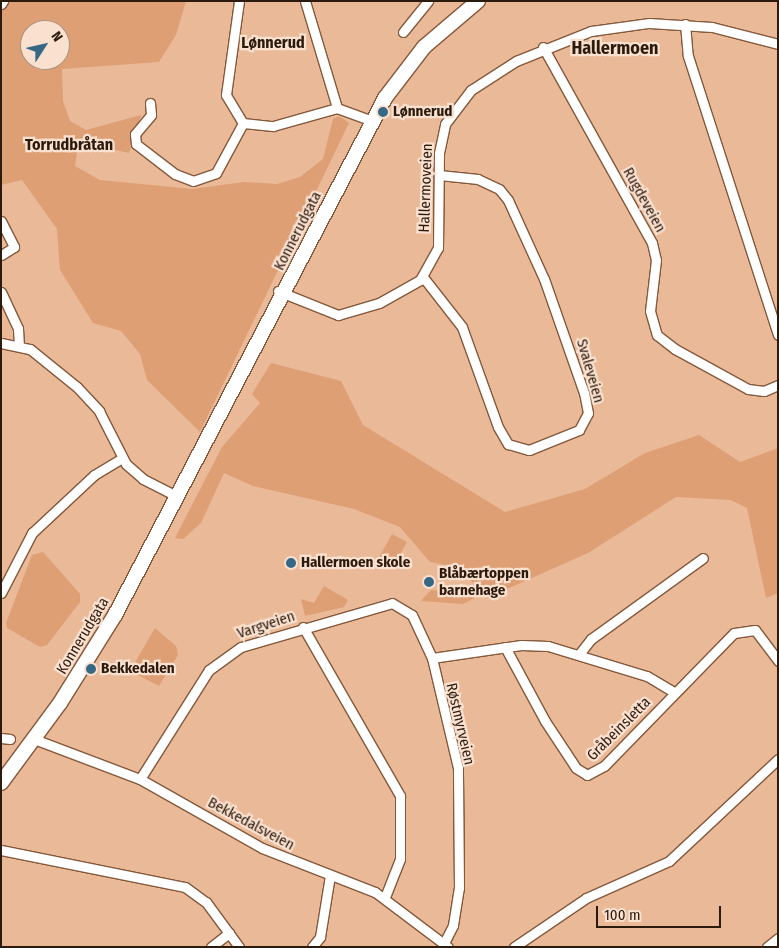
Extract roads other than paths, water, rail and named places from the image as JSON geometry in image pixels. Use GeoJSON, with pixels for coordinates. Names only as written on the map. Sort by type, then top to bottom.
{"type":"FeatureCollection","features":[{"type":"Feature","properties":{"kind":"main road","name":"Konnerudgata"},"geometry":{"type":"LineString","coordinates":[[1,783],[34,739],[104,634],[368,119],[406,55],[462,1]]}},
{"type":"Feature","properties":{"kind":"main road","name":"Konnerudgata"},"geometry":{"type":"LineString","coordinates":[[368,119],[414,59],[478,1]]}},
{"type":"Feature","properties":{"kind":"street"},"geometry":{"type":"LineString","coordinates":[[239,1],[226,84],[228,104],[243,123],[273,126],[337,108],[368,119]]}},
{"type":"Feature","properties":{"kind":"street"},"geometry":{"type":"LineString","coordinates":[[305,1],[337,108]]}},
{"type":"Feature","properties":{"kind":"street"},"geometry":{"type":"LineString","coordinates":[[403,32],[428,1]]}},
{"type":"Feature","properties":{"kind":"street"},"geometry":{"type":"LineString","coordinates":[[685,24],[688,56],[778,335]]}},
{"type":"Feature","properties":{"kind":"street","name":"Hallermoveien"},"geometry":{"type":"LineString","coordinates":[[281,292],[322,312],[347,314],[395,296],[423,277],[438,248],[440,140],[455,107],[495,72],[543,47],[613,27],[685,24],[735,31],[778,44]]}},
{"type":"Feature","properties":{"kind":"street","name":"Rugdeveien"},"geometry":{"type":"LineString","coordinates":[[543,47],[652,243],[656,260],[650,311],[657,334],[675,350],[748,389],[764,391],[778,385]]}},
{"type":"Feature","properties":{"kind":"street"},"geometry":{"type":"LineString","coordinates":[[150,103],[151,115],[135,134],[136,144],[175,174],[193,181],[216,173],[243,123]]}},
{"type":"Feature","properties":{"kind":"street","name":"Svaleveien"},"geometry":{"type":"LineString","coordinates":[[423,277],[462,327],[498,427],[508,444],[529,450],[579,430],[588,413],[584,392],[547,288],[512,207],[492,184],[439,175]]}},
{"type":"Feature","properties":{"kind":"street"},"geometry":{"type":"LineString","coordinates":[[1,222],[14,247],[1,255]]}},
{"type":"Feature","properties":{"kind":"street"},"geometry":{"type":"LineString","coordinates":[[1,292],[18,328],[19,346]]}},
{"type":"Feature","properties":{"kind":"street"},"geometry":{"type":"LineString","coordinates":[[1,343],[19,346],[34,352],[89,398],[122,458],[140,477],[176,496]]}},
{"type":"Feature","properties":{"kind":"street"},"geometry":{"type":"LineString","coordinates":[[1,593],[32,533],[94,475],[122,458]]}},
{"type":"Feature","properties":{"kind":"street"},"geometry":{"type":"LineString","coordinates":[[580,653],[591,638],[703,558]]}},
{"type":"Feature","properties":{"kind":"street","name":"Vargveien"},"geometry":{"type":"LineString","coordinates":[[140,779],[194,690],[219,660],[241,647],[303,627],[397,603],[419,625],[432,658]]}},
{"type":"Feature","properties":{"kind":"street"},"geometry":{"type":"LineString","coordinates":[[303,627],[316,657],[400,796],[400,859],[385,897]]}},
{"type":"Feature","properties":{"kind":"street","name":"Gråbeinsletta"},"geometry":{"type":"LineString","coordinates":[[505,647],[545,721],[584,775],[604,766],[674,692],[741,630],[761,634],[778,661]]}},
{"type":"Feature","properties":{"kind":"street"},"geometry":{"type":"LineString","coordinates":[[432,658],[505,647],[548,646],[580,653],[657,680],[674,692]]}},
{"type":"Feature","properties":{"kind":"street","name":"Røstmyrveien"},"geometry":{"type":"LineString","coordinates":[[432,658],[458,768],[459,888],[453,925],[446,945]]}},
{"type":"Feature","properties":{"kind":"street","name":"Bekkedalsveien"},"geometry":{"type":"LineString","coordinates":[[34,739],[140,779],[262,848],[385,897],[446,945]]}},
{"type":"Feature","properties":{"kind":"street"},"geometry":{"type":"LineString","coordinates":[[514,947],[586,898],[669,861],[778,759]]}},
{"type":"Feature","properties":{"kind":"street"},"geometry":{"type":"LineString","coordinates":[[1,850],[177,884],[206,902],[239,947]]}},
{"type":"Feature","properties":{"kind":"street"},"geometry":{"type":"LineString","coordinates":[[312,947],[320,937],[330,875]]}},
{"type":"Feature","properties":{"kind":"street"},"geometry":{"type":"LineString","coordinates":[[211,947],[229,933]]}},
{"type":"Feature","properties":{"kind":"street"},"geometry":{"type":"LineString","coordinates":[[767,947],[778,938]]}},
{"type":"Feature","properties":{"kind":"place","name":"Lønnerud"},"geometry":{"type":"Point","coordinates":[383,112]}},
{"type":"Feature","properties":{"kind":"place","name":"Hallermoen skole"},"geometry":{"type":"Point","coordinates":[291,563]}},
{"type":"Feature","properties":{"kind":"place","name":"Blåbærtoppen barnehage"},"geometry":{"type":"Point","coordinates":[429,582]}},
{"type":"Feature","properties":{"kind":"place","name":"Bekkedalen"},"geometry":{"type":"Point","coordinates":[91,669]}},
{"type":"Feature","properties":{"kind":"district","name":"Lønnerud"},"geometry":{"type":"Point","coordinates":[273,43]}},
{"type":"Feature","properties":{"kind":"district","name":"Hallermoen"},"geometry":{"type":"Point","coordinates":[615,48]}},
{"type":"Feature","properties":{"kind":"district","name":"Torrudbråtan"},"geometry":{"type":"Point","coordinates":[69,145]}}]}
